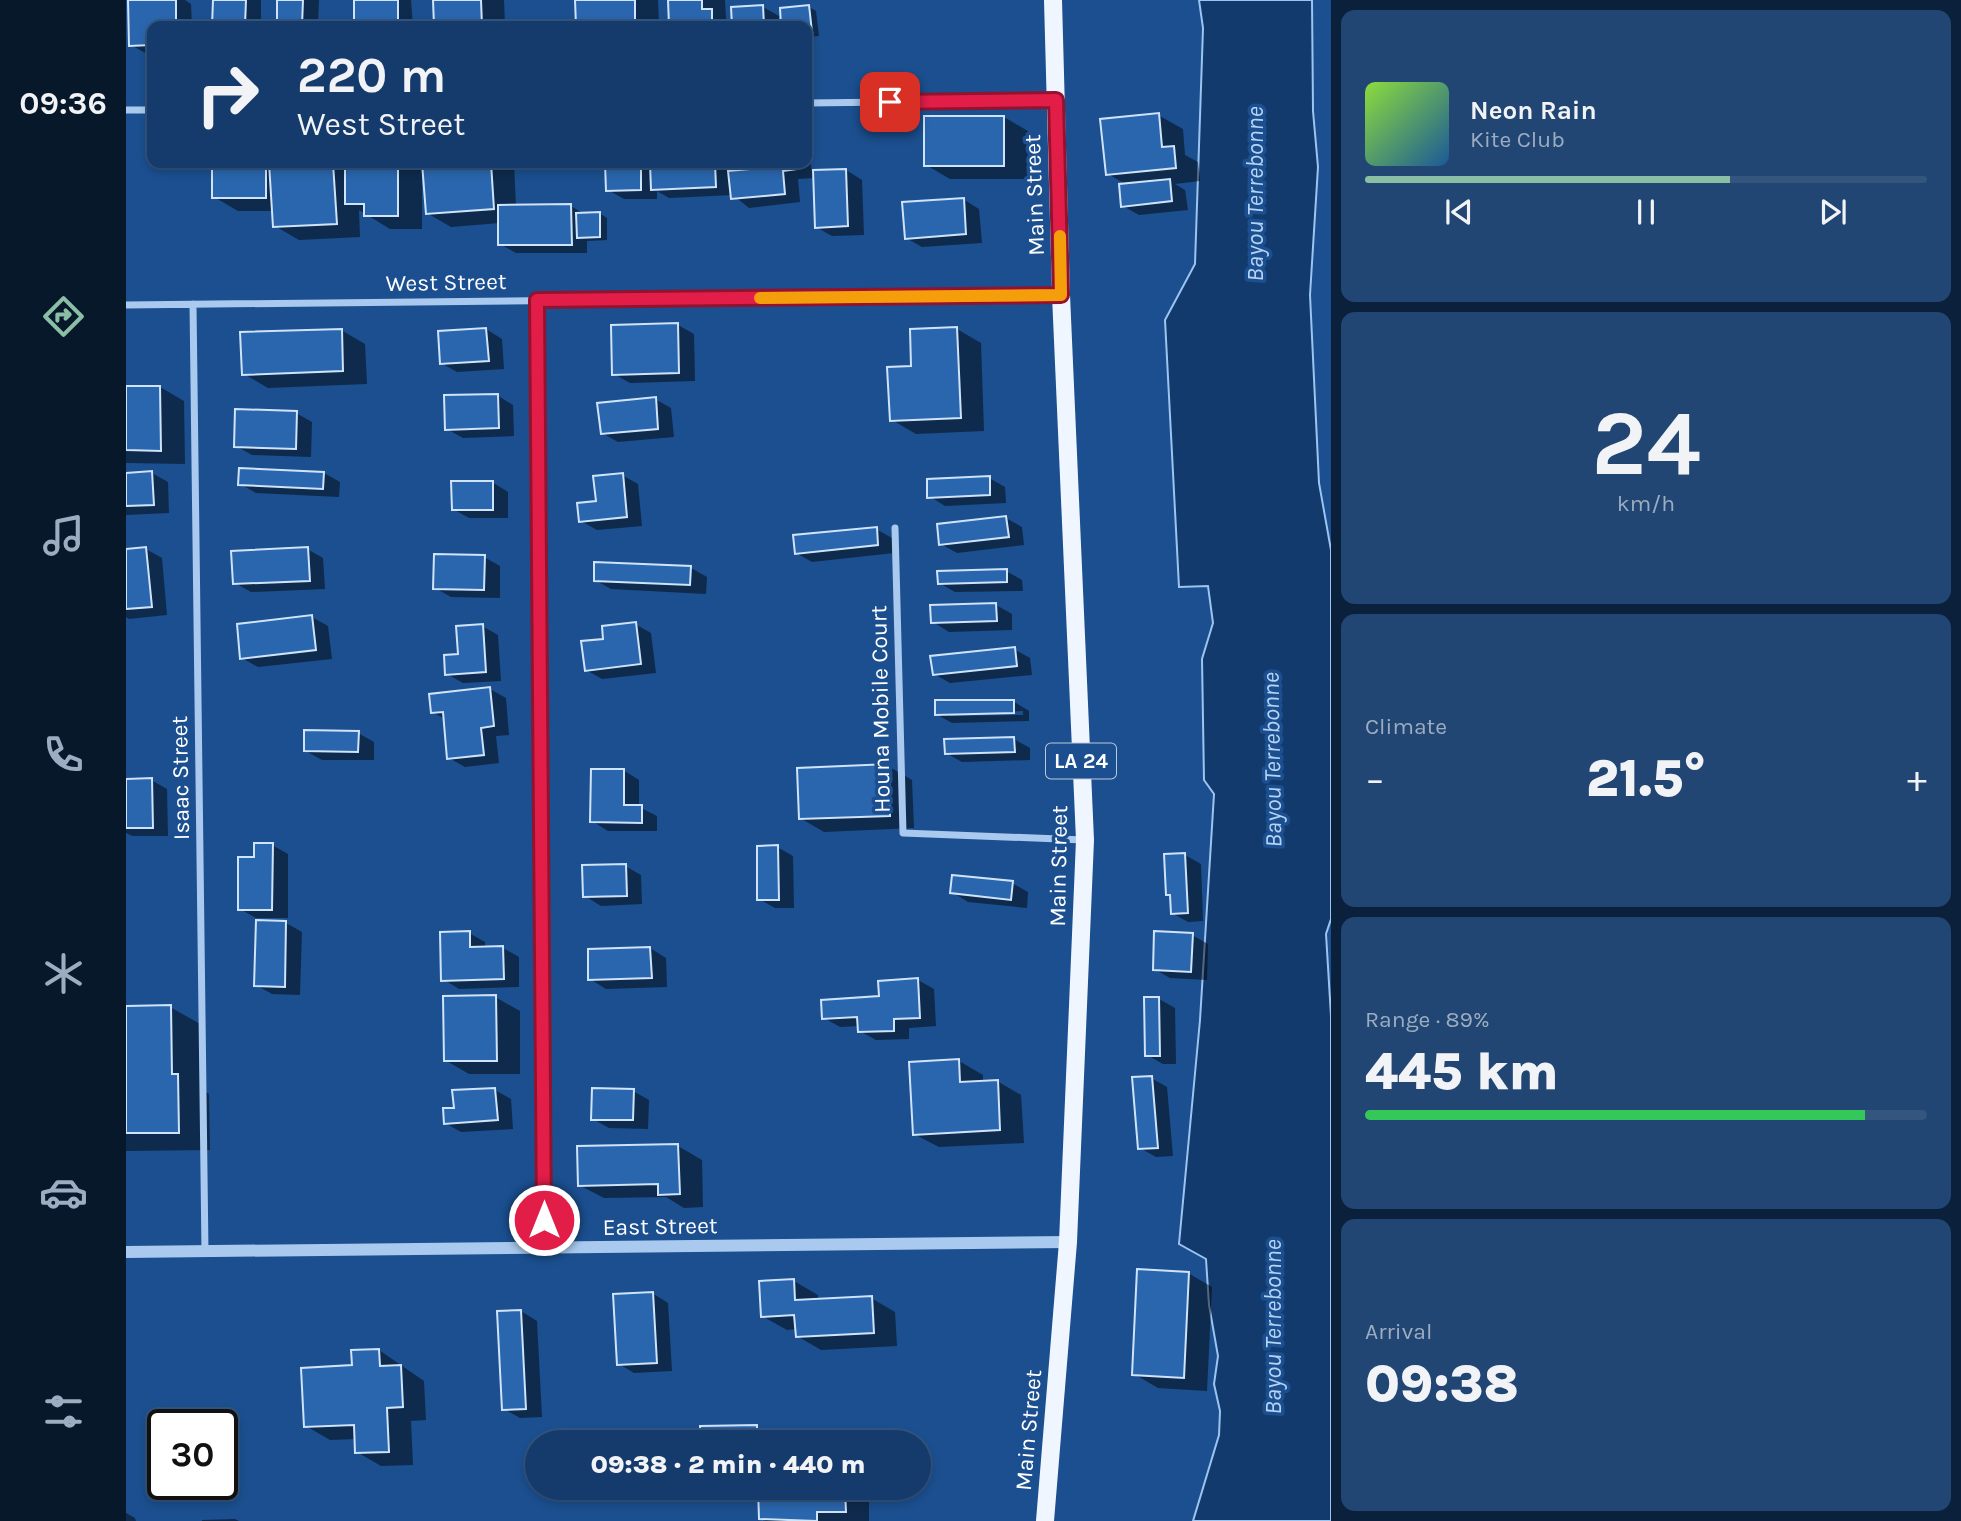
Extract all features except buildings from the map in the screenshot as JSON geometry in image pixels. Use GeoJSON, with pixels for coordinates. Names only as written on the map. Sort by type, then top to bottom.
{"type":"FeatureCollection","features":[{"type":"Feature","properties":{"kind":"main road","name":"Main Street"},"geometry":{"type":"LineString","coordinates":[[1045,1521],[1068,1242],[1085,840],[1061,295],[1053,0]]}},
{"type":"Feature","properties":{"kind":"street"},"geometry":{"type":"LineString","coordinates":[[812,103],[1056,100]]}},
{"type":"Feature","properties":{"kind":"street"},"geometry":{"type":"LineString","coordinates":[[126,110],[147,110]]}},
{"type":"Feature","properties":{"kind":"street","name":"West Street"},"geometry":{"type":"LineString","coordinates":[[126,305],[1061,295]]}},
{"type":"Feature","properties":{"kind":"street"},"geometry":{"type":"LineString","coordinates":[[537,300],[544,1248]]}},
{"type":"Feature","properties":{"kind":"street","name":"Isaac Street"},"geometry":{"type":"LineString","coordinates":[[194,304],[205,1252]]}},
{"type":"Feature","properties":{"kind":"street","name":"Houna Mobile Court"},"geometry":{"type":"LineString","coordinates":[[895,528],[903,833],[1085,840]]}},
{"type":"Feature","properties":{"kind":"street","name":"East Street"},"geometry":{"type":"LineString","coordinates":[[126,1252],[1068,1242]]}},
{"type":"Feature","properties":{"kind":"water","name":"Bayou Terrebonne"},"geometry":{"type":"Polygon","coordinates":[[[1199,0],[1312,0],[1313,111],[1318,167],[1310,295],[1319,483],[1331,550],[1331,919],[1326,934],[1331,1016],[1331,1521],[1193,1521],[1219,1435],[1220,1411],[1214,1384],[1218,1356],[1209,1305],[1206,1259],[1179,1244],[1200,1020],[1214,794],[1204,780],[1202,659],[1213,623],[1208,586],[1179,587],[1165,320],[1195,264],[1203,28],[1199,0]]]}},
{"type":"Feature","properties":{"kind":"slow traffic"},"geometry":{"type":"LineString","coordinates":[[760,298],[1061,295],[1060,236]]}},
{"type":"Feature","properties":{"kind":"route"},"geometry":{"type":"LineString","coordinates":[[544,1220],[537,300],[1061,295],[1056,100],[890,102]]}}]}
